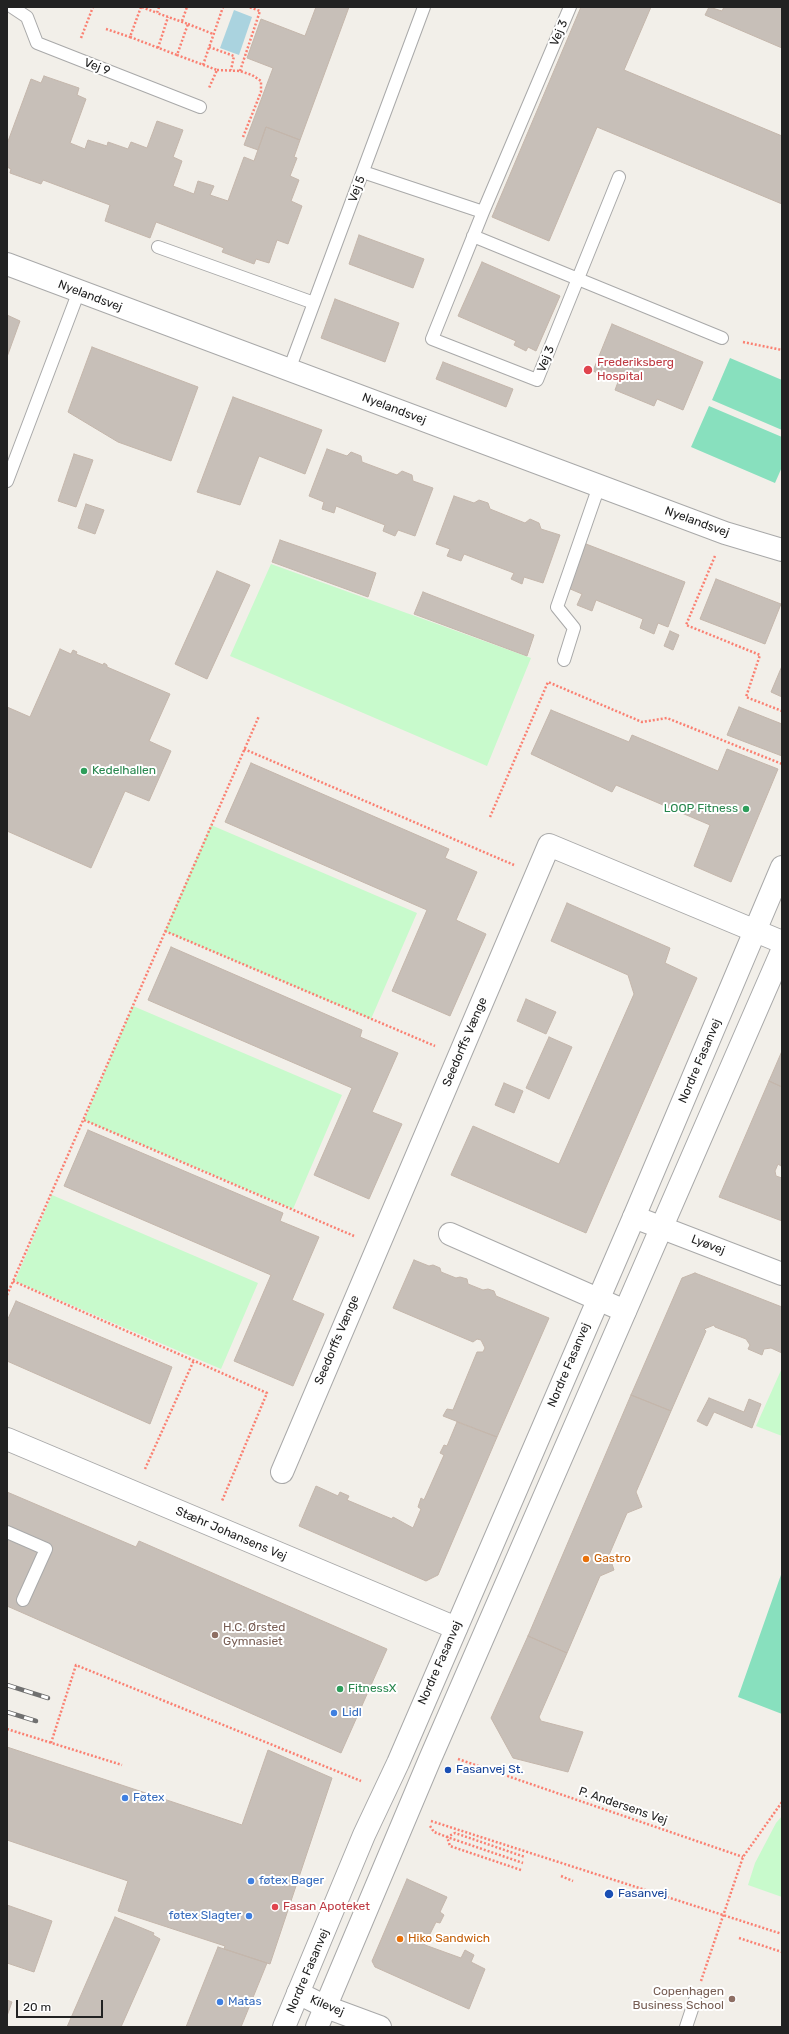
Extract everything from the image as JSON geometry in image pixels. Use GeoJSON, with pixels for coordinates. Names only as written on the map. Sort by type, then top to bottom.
{"type":"FeatureCollection","features":[{"type":"Feature","properties":{"kind":"street","name":"Nyelandsvej"},"geometry":{"type":"LineString","coordinates":[[7,264],[725,533],[782,550]]}},
{"type":"Feature","properties":{"kind":"street","name":"Seedorffs Vænge"},"geometry":{"type":"LineString","coordinates":[[282,1472],[549,845],[782,942]]}},
{"type":"Feature","properties":{"kind":"street","name":"Nordre Fasanvej"},"geometry":{"type":"LineString","coordinates":[[284,2027],[364,1835],[385,1792],[634,1217],[782,867]]}},
{"type":"Feature","properties":{"kind":"street"},"geometry":{"type":"LineString","coordinates":[[317,2027],[435,1748],[782,951]]}},
{"type":"Feature","properties":{"kind":"street","name":"Lyøvej"},"geometry":{"type":"LineString","coordinates":[[634,1217],[782,1274]]}},
{"type":"Feature","properties":{"kind":"street"},"geometry":{"type":"LineString","coordinates":[[450,1234],[625,1311]]}},
{"type":"Feature","properties":{"kind":"street","name":"Stæhr Johansens Vej"},"geometry":{"type":"LineString","coordinates":[[7,1439],[483,1640]]}},
{"type":"Feature","properties":{"kind":"street","name":"Kilevej"},"geometry":{"type":"LineString","coordinates":[[298,1993],[326,2007],[380,2027]]}},
{"type":"Feature","properties":{"kind":"lane","name":"Vej 9"},"geometry":{"type":"LineString","coordinates":[[12,7],[27,17],[37,43],[200,107]]}},
{"type":"Feature","properties":{"kind":"lane","name":"Vej 5"},"geometry":{"type":"LineString","coordinates":[[289,370],[424,7]]}},
{"type":"Feature","properties":{"kind":"lane","name":"Vej 3"},"geometry":{"type":"LineString","coordinates":[[570,7],[473,236],[432,339],[537,380],[578,279]]}},
{"type":"Feature","properties":{"kind":"lane"},"geometry":{"type":"LineString","coordinates":[[363,172],[483,212]]}},
{"type":"Feature","properties":{"kind":"lane"},"geometry":{"type":"LineString","coordinates":[[578,279],[619,177]]}},
{"type":"Feature","properties":{"kind":"lane"},"geometry":{"type":"LineString","coordinates":[[473,236],[722,338]]}},
{"type":"Feature","properties":{"kind":"lane"},"geometry":{"type":"LineString","coordinates":[[158,247],[314,303]]}},
{"type":"Feature","properties":{"kind":"lane"},"geometry":{"type":"LineString","coordinates":[[7,481],[79,291]]}},
{"type":"Feature","properties":{"kind":"lane"},"geometry":{"type":"LineString","coordinates":[[564,660],[574,628],[557,607],[599,486]]}},
{"type":"Feature","properties":{"kind":"lane"},"geometry":{"type":"LineString","coordinates":[[7,1532],[46,1549],[23,1600]]}},
{"type":"Feature","properties":{"kind":"lane"},"geometry":{"type":"LineString","coordinates":[[686,2027],[695,2000]]}},
{"type":"Feature","properties":{"kind":"path"},"geometry":{"type":"LineString","coordinates":[[73,58],[93,7]]}},
{"type":"Feature","properties":{"kind":"path"},"geometry":{"type":"LineString","coordinates":[[130,37],[142,7],[214,34]]}},
{"type":"Feature","properties":{"kind":"path"},"geometry":{"type":"LineString","coordinates":[[157,13],[159,7]]}},
{"type":"Feature","properties":{"kind":"path"},"geometry":{"type":"LineString","coordinates":[[182,21],[187,7]]}},
{"type":"Feature","properties":{"kind":"path"},"geometry":{"type":"LineString","coordinates":[[203,65],[223,7]]}},
{"type":"Feature","properties":{"kind":"path"},"geometry":{"type":"LineString","coordinates":[[240,71],[260,11],[250,7]]}},
{"type":"Feature","properties":{"kind":"path"},"geometry":{"type":"LineString","coordinates":[[158,48],[168,17]]}},
{"type":"Feature","properties":{"kind":"path"},"geometry":{"type":"LineString","coordinates":[[177,55],[188,24]]}},
{"type":"Feature","properties":{"kind":"path"},"geometry":{"type":"LineString","coordinates":[[106,29],[217,70],[240,71],[252,75],[261,81],[261,92],[243,137]]}},
{"type":"Feature","properties":{"kind":"path"},"geometry":{"type":"LineString","coordinates":[[209,46],[234,56],[231,70]]}},
{"type":"Feature","properties":{"kind":"path"},"geometry":{"type":"LineString","coordinates":[[200,107],[217,70]]}},
{"type":"Feature","properties":{"kind":"path"},"geometry":{"type":"LineString","coordinates":[[722,338],[782,350]]}},
{"type":"Feature","properties":{"kind":"path"},"geometry":{"type":"LineString","coordinates":[[725,533],[686,625],[760,654],[746,697],[782,711]]}},
{"type":"Feature","properties":{"kind":"path"},"geometry":{"type":"LineString","coordinates":[[490,817],[548,682],[642,722],[667,718],[782,764]]}},
{"type":"Feature","properties":{"kind":"path"},"geometry":{"type":"LineString","coordinates":[[7,1295],[259,716]]}},
{"type":"Feature","properties":{"kind":"path"},"geometry":{"type":"LineString","coordinates":[[244,749],[537,875]]}},
{"type":"Feature","properties":{"kind":"path"},"geometry":{"type":"LineString","coordinates":[[166,931],[459,1056]]}},
{"type":"Feature","properties":{"kind":"path"},"geometry":{"type":"LineString","coordinates":[[84,1120],[377,1246]]}},
{"type":"Feature","properties":{"kind":"path"},"geometry":{"type":"LineString","coordinates":[[12,1281],[267,1393],[212,1525]]}},
{"type":"Feature","properties":{"kind":"path"},"geometry":{"type":"LineString","coordinates":[[134,1493],[194,1360]]}},
{"type":"Feature","properties":{"kind":"path"},"geometry":{"type":"LineString","coordinates":[[51,1743],[76,1665],[385,1792]]}},
{"type":"Feature","properties":{"kind":"path"},"geometry":{"type":"LineString","coordinates":[[7,1729],[122,1765]]}},
{"type":"Feature","properties":{"kind":"path","name":"P. Andersens Vej"},"geometry":{"type":"LineString","coordinates":[[435,1748],[463,1761],[743,1857]]}},
{"type":"Feature","properties":{"kind":"path"},"geometry":{"type":"LineString","coordinates":[[695,2000],[743,1857],[782,1802]]}},
{"type":"Feature","properties":{"kind":"path"},"geometry":{"type":"LineString","coordinates":[[425,1819],[782,1934]]}},
{"type":"Feature","properties":{"kind":"path"},"geometry":{"type":"LineString","coordinates":[[521,1870],[450,1846],[447,1837],[455,1833],[525,1857]]}},
{"type":"Feature","properties":{"kind":"path"},"geometry":{"type":"LineString","coordinates":[[452,1839],[523,1863]]}},
{"type":"Feature","properties":{"kind":"path"},"geometry":{"type":"LineString","coordinates":[[560,1876],[573,1881]]}},
{"type":"Feature","properties":{"kind":"path"},"geometry":{"type":"LineString","coordinates":[[739,1938],[782,1952]]}},
{"type":"Feature","properties":{"kind":"green space"},"geometry":{"type":"Polygon","coordinates":[[[730,358],[782,380],[782,430],[712,400],[730,358]]]}},
{"type":"Feature","properties":{"kind":"green space"},"geometry":{"type":"Polygon","coordinates":[[[709,406],[782,437],[782,467],[775,483],[691,447],[709,406]]]}},
{"type":"Feature","properties":{"kind":"green space"},"geometry":{"type":"Polygon","coordinates":[[[271,564],[531,658],[487,766],[230,656],[271,564]]]}},
{"type":"Feature","properties":{"kind":"green space"},"geometry":{"type":"Polygon","coordinates":[[[211,825],[417,913],[371,1019],[165,931],[211,825]]]}},
{"type":"Feature","properties":{"kind":"green space"},"geometry":{"type":"Polygon","coordinates":[[[133,1006],[342,1095],[293,1209],[84,1120],[133,1006]]]}},
{"type":"Feature","properties":{"kind":"green space"},"geometry":{"type":"Polygon","coordinates":[[[52,1195],[258,1283],[221,1369],[15,1281],[52,1195]]]}},
{"type":"Feature","properties":{"kind":"green space"},"geometry":{"type":"Polygon","coordinates":[[[782,1368],[782,1436],[756,1426],[782,1368]]]}},
{"type":"Feature","properties":{"kind":"green space"},"geometry":{"type":"Polygon","coordinates":[[[782,1572],[782,1714],[738,1697],[782,1572]]]}},
{"type":"Feature","properties":{"kind":"green space"},"geometry":{"type":"Polygon","coordinates":[[[782,1816],[782,1897],[748,1885],[755,1863],[776,1823],[782,1816]]]}},
{"type":"Feature","properties":{"kind":"water"},"geometry":{"type":"Polygon","coordinates":[[[234,10],[252,17],[239,55],[220,48],[234,10]]]}},
{"type":"Feature","properties":{"kind":"building"},"geometry":{"type":"Polygon","coordinates":[[[316,7],[349,7],[300,140],[266,127],[258,150],[244,145],[273,68],[247,58],[261,19],[305,36],[316,7]]]}},
{"type":"Feature","properties":{"kind":"building"},"geometry":{"type":"Polygon","coordinates":[[[581,7],[651,7],[624,70],[782,136],[782,204],[597,127],[549,241],[492,217],[581,7]]]}},
{"type":"Feature","properties":{"kind":"building"},"geometry":{"type":"Polygon","coordinates":[[[709,7],[722,11],[724,7],[782,7],[782,48],[705,15],[709,7]]]}},
{"type":"Feature","properties":{"kind":"building"},"geometry":{"type":"Polygon","coordinates":[[[44,76],[79,88],[77,95],[86,99],[70,143],[85,149],[88,140],[107,146],[108,142],[128,149],[131,142],[147,148],[157,121],[183,130],[173,157],[182,161],[173,186],[194,194],[198,181],[214,186],[210,195],[228,201],[244,157],[254,161],[266,127],[300,140],[294,157],[297,158],[290,176],[299,180],[291,201],[302,206],[288,244],[277,240],[269,263],[256,259],[254,264],[222,252],[224,248],[156,222],[150,238],[105,221],[110,205],[43,180],[41,184],[10,173],[11,169],[7,167],[7,144],[31,79],[41,83],[44,76]]]}},
{"type":"Feature","properties":{"kind":"building"},"geometry":{"type":"Polygon","coordinates":[[[359,235],[424,259],[413,288],[349,264],[359,235]]]}},
{"type":"Feature","properties":{"kind":"building"},"geometry":{"type":"Polygon","coordinates":[[[482,262],[560,296],[536,351],[528,347],[526,351],[514,345],[516,341],[458,316],[482,262]]]}},
{"type":"Feature","properties":{"kind":"building"},"geometry":{"type":"Polygon","coordinates":[[[335,299],[399,323],[385,362],[321,338],[335,299]]]}},
{"type":"Feature","properties":{"kind":"building"},"geometry":{"type":"Polygon","coordinates":[[[7,315],[20,321],[7,357],[7,315]]]}},
{"type":"Feature","properties":{"kind":"building"},"geometry":{"type":"Polygon","coordinates":[[[612,324],[703,362],[683,410],[657,399],[654,406],[615,390],[618,382],[593,371],[612,324]]]}},
{"type":"Feature","properties":{"kind":"building"},"geometry":{"type":"Polygon","coordinates":[[[92,347],[198,387],[171,461],[118,442],[68,412],[92,347]]]}},
{"type":"Feature","properties":{"kind":"building"},"geometry":{"type":"Polygon","coordinates":[[[443,362],[513,389],[506,407],[436,379],[443,362]]]}},
{"type":"Feature","properties":{"kind":"building"},"geometry":{"type":"Polygon","coordinates":[[[233,397],[322,430],[305,474],[259,456],[240,505],[197,492],[233,397]]]}},
{"type":"Feature","properties":{"kind":"building"},"geometry":{"type":"Polygon","coordinates":[[[327,449],[347,456],[351,452],[361,456],[362,462],[397,475],[402,471],[412,475],[413,481],[433,488],[415,536],[398,530],[395,536],[383,531],[385,525],[336,506],[334,513],[322,509],[324,502],[309,496],[327,449]]]}},
{"type":"Feature","properties":{"kind":"building"},"geometry":{"type":"Polygon","coordinates":[[[74,454],[93,460],[76,507],[58,501],[74,454]]]}},
{"type":"Feature","properties":{"kind":"building"},"geometry":{"type":"Polygon","coordinates":[[[454,496],[474,503],[479,500],[488,503],[490,509],[525,523],[530,519],[539,523],[541,529],[560,535],[543,583],[524,577],[522,584],[511,579],[514,573],[464,554],[461,561],[447,556],[450,549],[436,544],[454,496]]]}},
{"type":"Feature","properties":{"kind":"building"},"geometry":{"type":"Polygon","coordinates":[[[86,504],[104,510],[95,534],[78,528],[86,504]]]}},
{"type":"Feature","properties":{"kind":"building"},"geometry":{"type":"Polygon","coordinates":[[[280,540],[376,573],[368,597],[272,562],[280,540]]]}},
{"type":"Feature","properties":{"kind":"building"},"geometry":{"type":"Polygon","coordinates":[[[586,544],[685,582],[668,627],[658,623],[654,634],[640,628],[643,619],[596,600],[592,611],[577,605],[582,594],[568,588],[586,544]]]}},
{"type":"Feature","properties":{"kind":"building"},"geometry":{"type":"Polygon","coordinates":[[[217,571],[250,585],[207,679],[175,664],[217,571]]]}},
{"type":"Feature","properties":{"kind":"building"},"geometry":{"type":"Polygon","coordinates":[[[716,579],[781,604],[765,644],[700,619],[716,579]]]}},
{"type":"Feature","properties":{"kind":"building"},"geometry":{"type":"Polygon","coordinates":[[[423,592],[534,635],[527,656],[414,614],[423,592]]]}},
{"type":"Feature","properties":{"kind":"building"},"geometry":{"type":"Polygon","coordinates":[[[670,631],[679,635],[673,650],[664,646],[670,631]]]}},
{"type":"Feature","properties":{"kind":"building","name":"Kedelhallen"},"geometry":{"type":"Polygon","coordinates":[[[60,649],[71,654],[73,650],[77,652],[76,654],[103,665],[104,663],[107,667],[170,694],[149,741],[171,751],[149,801],[125,791],[91,868],[7,831],[7,707],[30,717],[60,649]]]}},
{"type":"Feature","properties":{"kind":"building"},"geometry":{"type":"Polygon","coordinates":[[[782,666],[782,697],[771,692],[782,666]]]}},
{"type":"Feature","properties":{"kind":"building"},"geometry":{"type":"Polygon","coordinates":[[[739,707],[782,724],[782,756],[727,735],[739,707]]]}},
{"type":"Feature","properties":{"kind":"building"},"geometry":{"type":"Polygon","coordinates":[[[551,710],[629,742],[632,735],[718,771],[727,749],[778,769],[731,882],[694,866],[710,825],[616,785],[612,792],[531,754],[551,710]]]}},
{"type":"Feature","properties":{"kind":"building"},"geometry":{"type":"Polygon","coordinates":[[[251,763],[449,849],[445,858],[477,872],[456,920],[486,934],[450,1016],[392,991],[427,910],[225,822],[251,763]]]}},
{"type":"Feature","properties":{"kind":"building"},"geometry":{"type":"Polygon","coordinates":[[[567,903],[670,948],[665,963],[697,978],[586,1233],[451,1175],[473,1126],[559,1164],[634,994],[628,975],[551,941],[567,903]]]}},
{"type":"Feature","properties":{"kind":"building"},"geometry":{"type":"Polygon","coordinates":[[[171,947],[362,1030],[360,1037],[398,1053],[372,1112],[402,1124],[369,1199],[314,1175],[352,1088],[148,1000],[171,947]]]}},
{"type":"Feature","properties":{"kind":"building"},"geometry":{"type":"Polygon","coordinates":[[[526,999],[556,1012],[546,1034],[517,1021],[526,999]]]}},
{"type":"Feature","properties":{"kind":"building"},"geometry":{"type":"Polygon","coordinates":[[[549,1037],[572,1047],[549,1099],[526,1088],[549,1037]]]}},
{"type":"Feature","properties":{"kind":"building"},"geometry":{"type":"Polygon","coordinates":[[[782,1051],[782,1087],[769,1081],[782,1051]]]}},
{"type":"Feature","properties":{"kind":"building"},"geometry":{"type":"Polygon","coordinates":[[[769,1081],[782,1087],[782,1162],[781,1166],[778,1164],[775,1171],[776,1176],[782,1178],[782,1221],[719,1197],[769,1081]]]}},
{"type":"Feature","properties":{"kind":"building"},"geometry":{"type":"Polygon","coordinates":[[[504,1083],[523,1091],[514,1113],[495,1105],[504,1083]]]}},
{"type":"Feature","properties":{"kind":"building"},"geometry":{"type":"Polygon","coordinates":[[[88,1130],[283,1213],[280,1221],[319,1237],[292,1300],[324,1314],[293,1386],[234,1361],[271,1275],[64,1186],[88,1130]]]}},
{"type":"Feature","properties":{"kind":"building"},"geometry":{"type":"Polygon","coordinates":[[[414,1260],[429,1266],[433,1265],[440,1268],[441,1272],[456,1278],[460,1277],[467,1279],[468,1284],[483,1290],[488,1289],[494,1291],[496,1296],[549,1318],[497,1437],[443,1416],[447,1409],[453,1410],[477,1352],[483,1352],[485,1348],[481,1340],[477,1339],[473,1342],[393,1308],[414,1260]]]}},
{"type":"Feature","properties":{"kind":"building"},"geometry":{"type":"Polygon","coordinates":[[[695,1273],[782,1307],[782,1353],[771,1348],[764,1349],[762,1355],[748,1349],[750,1345],[746,1339],[715,1327],[714,1325],[704,1329],[706,1331],[671,1411],[631,1395],[682,1278],[695,1273]]]}},
{"type":"Feature","properties":{"kind":"building"},"geometry":{"type":"Polygon","coordinates":[[[16,1301],[172,1367],[150,1424],[7,1361],[7,1321],[16,1301]]]}},
{"type":"Feature","properties":{"kind":"building"},"geometry":{"type":"Polygon","coordinates":[[[631,1395],[671,1411],[636,1492],[642,1507],[627,1513],[609,1555],[614,1570],[600,1576],[567,1653],[528,1636],[631,1395]]]}},
{"type":"Feature","properties":{"kind":"building"},"geometry":{"type":"Polygon","coordinates":[[[709,1398],[744,1412],[749,1399],[761,1404],[752,1428],[714,1412],[707,1426],[697,1421],[709,1398]]]}},
{"type":"Feature","properties":{"kind":"building"},"geometry":{"type":"Polygon","coordinates":[[[457,1422],[497,1437],[438,1575],[426,1581],[299,1526],[316,1486],[338,1496],[340,1492],[349,1496],[347,1500],[392,1519],[393,1517],[413,1528],[421,1509],[418,1507],[421,1498],[424,1500],[444,1455],[440,1453],[444,1445],[447,1446],[457,1422]]]}},
{"type":"Feature","properties":{"kind":"building","name":"H.C. Ørsted Gymnasiet"},"geometry":{"type":"Polygon","coordinates":[[[7,1492],[136,1547],[139,1541],[387,1649],[341,1753],[7,1606],[7,1492]]]}},
{"type":"Feature","properties":{"kind":"building"},"geometry":{"type":"Polygon","coordinates":[[[528,1636],[567,1653],[539,1717],[541,1721],[583,1732],[568,1772],[513,1758],[491,1718],[528,1636]]]}},
{"type":"Feature","properties":{"kind":"building"},"geometry":{"type":"Polygon","coordinates":[[[7,1747],[242,1825],[268,1750],[332,1778],[270,1964],[224,1949],[225,1946],[118,1911],[128,1881],[7,1840],[7,1747]]]}},
{"type":"Feature","properties":{"kind":"building"},"geometry":{"type":"Polygon","coordinates":[[[407,1879],[447,1897],[440,1912],[444,1915],[440,1923],[436,1922],[430,1934],[426,1935],[423,1941],[425,1945],[461,1958],[465,1950],[474,1955],[471,1962],[485,1969],[469,2009],[375,1967],[372,1961],[407,1879]]]}},
{"type":"Feature","properties":{"kind":"building"},"geometry":{"type":"Polygon","coordinates":[[[7,1905],[52,1921],[34,1972],[7,1963],[7,1905]]]}},
{"type":"Feature","properties":{"kind":"building"},"geometry":{"type":"Polygon","coordinates":[[[115,1917],[154,1933],[153,1935],[160,1939],[121,2027],[67,2027],[115,1917]]]}},
{"type":"Feature","properties":{"kind":"building"},"geometry":{"type":"Polygon","coordinates":[[[218,1947],[267,1963],[241,2027],[186,2027],[218,1947]]]}},
{"type":"Feature","properties":{"kind":"building"},"geometry":{"type":"Polygon","coordinates":[[[7,2000],[12,2002],[7,2016],[7,2000]]]}},
{"type":"Feature","properties":{"kind":"railway"},"geometry":{"type":"LineString","coordinates":[[7,1685],[48,1698]]}},
{"type":"Feature","properties":{"kind":"railway"},"geometry":{"type":"LineString","coordinates":[[7,1712],[36,1721]]}},
{"type":"Feature","properties":{"kind":"place","name":"Frederiksberg Hospital"},"geometry":{"type":"Point","coordinates":[588,370]}},
{"type":"Feature","properties":{"kind":"place","name":"Kedelhallen"},"geometry":{"type":"Point","coordinates":[84,771]}},
{"type":"Feature","properties":{"kind":"place","name":"LOOP Fitness"},"geometry":{"type":"Point","coordinates":[746,809]}},
{"type":"Feature","properties":{"kind":"place","name":"Gastro"},"geometry":{"type":"Point","coordinates":[586,1559]}},
{"type":"Feature","properties":{"kind":"place","name":"H.C. Ørsted Gymnasiet"},"geometry":{"type":"Point","coordinates":[215,1635]}},
{"type":"Feature","properties":{"kind":"place","name":"FitnessX"},"geometry":{"type":"Point","coordinates":[340,1689]}},
{"type":"Feature","properties":{"kind":"place","name":"Lidl"},"geometry":{"type":"Point","coordinates":[334,1713]}},
{"type":"Feature","properties":{"kind":"place","name":"Fasanvej St."},"geometry":{"type":"Point","coordinates":[448,1770]}},
{"type":"Feature","properties":{"kind":"place","name":"Føtex"},"geometry":{"type":"Point","coordinates":[125,1798]}},
{"type":"Feature","properties":{"kind":"place","name":"føtex Bager"},"geometry":{"type":"Point","coordinates":[251,1881]}},
{"type":"Feature","properties":{"kind":"place","name":"Fasanvej"},"geometry":{"type":"Point","coordinates":[609,1894]}},
{"type":"Feature","properties":{"kind":"place","name":"Fasan Apoteket"},"geometry":{"type":"Point","coordinates":[275,1907]}},
{"type":"Feature","properties":{"kind":"place","name":"føtex Slagter"},"geometry":{"type":"Point","coordinates":[249,1916]}},
{"type":"Feature","properties":{"kind":"place","name":"Hiko Sandwich"},"geometry":{"type":"Point","coordinates":[400,1939]}},
{"type":"Feature","properties":{"kind":"place","name":"Copenhagen Business School"},"geometry":{"type":"Point","coordinates":[732,1999]}},
{"type":"Feature","properties":{"kind":"place","name":"Matas"},"geometry":{"type":"Point","coordinates":[220,2002]}}]}
